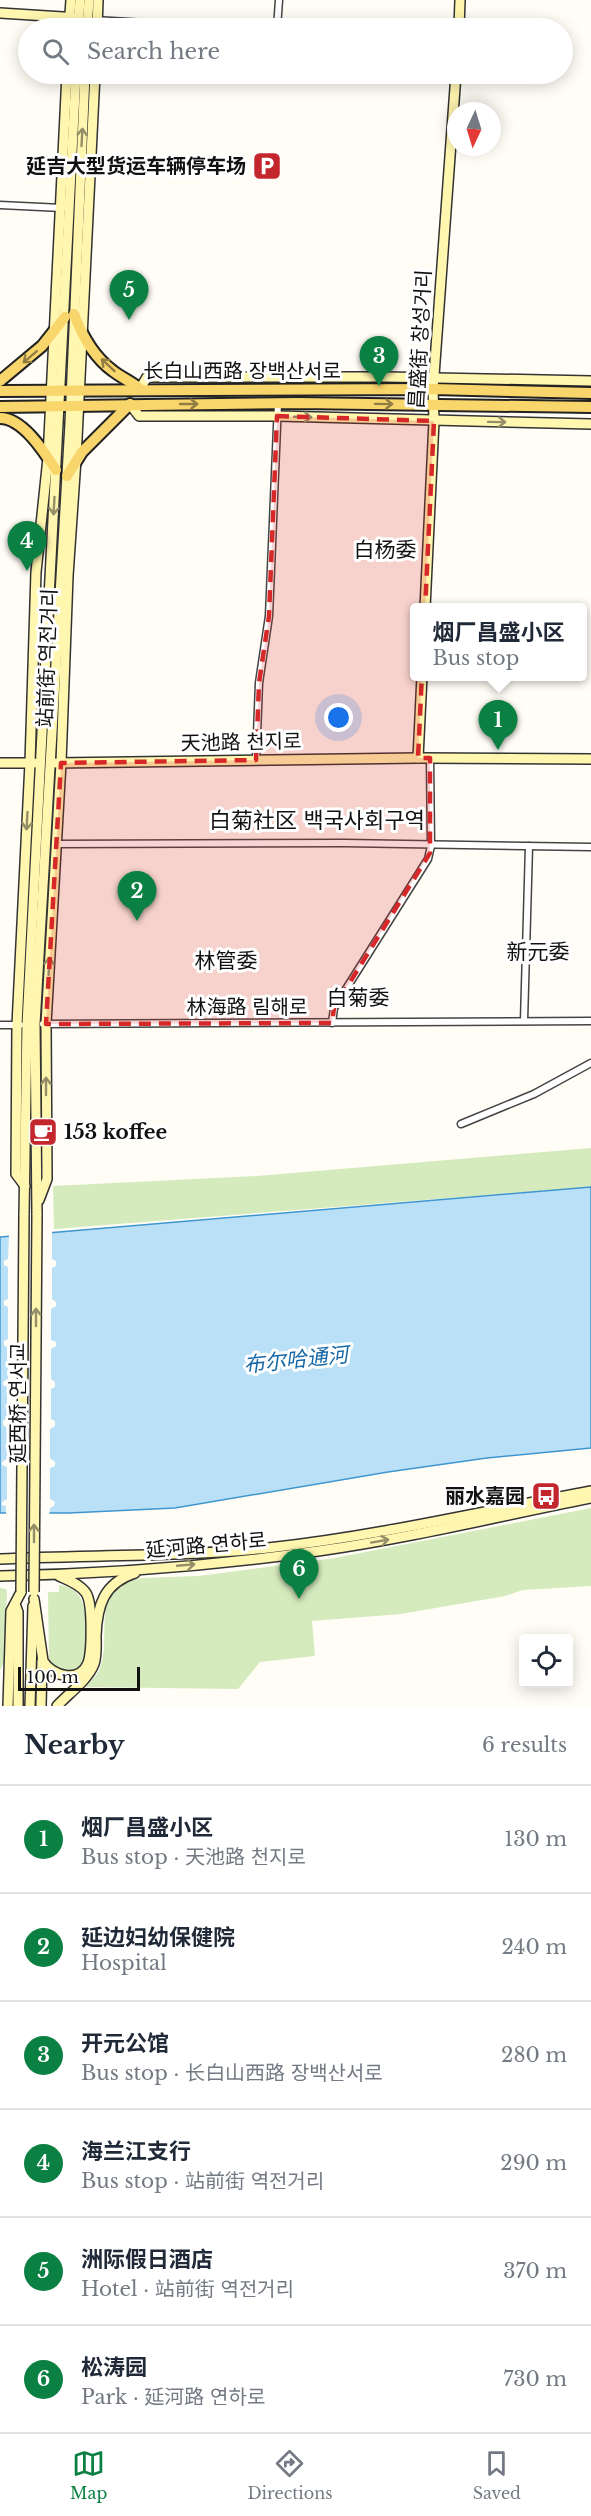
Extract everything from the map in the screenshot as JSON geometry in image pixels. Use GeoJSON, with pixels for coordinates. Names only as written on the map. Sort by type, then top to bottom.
{"type":"FeatureCollection","features":[{"type":"Feature","properties":{"kind":"main road"},"geometry":{"type":"LineString","coordinates":[[71,0],[83,18]]}},
{"type":"Feature","properties":{"kind":"main road"},"geometry":{"type":"LineString","coordinates":[[80,0],[85,18]]}},
{"type":"Feature","properties":{"kind":"main road"},"geometry":{"type":"LineString","coordinates":[[86,18],[88,0]]}},
{"type":"Feature","properties":{"kind":"main road"},"geometry":{"type":"LineString","coordinates":[[88,18],[98,0]]}},
{"type":"Feature","properties":{"kind":"main road"},"geometry":{"type":"LineString","coordinates":[[459,18],[460,0]]}},
{"type":"Feature","properties":{"kind":"main road"},"geometry":{"type":"LineString","coordinates":[[0,13],[48,18]]}},
{"type":"Feature","properties":{"kind":"main road","name":"站前街 역전거리"},"geometry":{"type":"LineString","coordinates":[[67,84],[64,208],[69,315]]}},
{"type":"Feature","properties":{"kind":"main road","name":"站前街 역전거리"},"geometry":{"type":"LineString","coordinates":[[37,1210],[47,1179],[46,1024],[76,459],[54,332],[75,84]]}},
{"type":"Feature","properties":{"kind":"main road","name":"站前街 역전거리"},"geometry":{"type":"LineString","coordinates":[[24,1215],[26,1024],[40,763],[62,473],[69,315],[84,84]]}},
{"type":"Feature","properties":{"kind":"main road","name":"站前街 역전거리"},"geometry":{"type":"LineString","coordinates":[[65,390],[81,334],[94,84]]}},
{"type":"Feature","properties":{"kind":"main road","name":"昌盛街 창성거리"},"geometry":{"type":"LineString","coordinates":[[425,603],[434,421],[433,384],[455,84]]}},
{"type":"Feature","properties":{"kind":"main road"},"geometry":{"type":"LineString","coordinates":[[56,291],[81,334],[111,370],[140,389]]}},
{"type":"Feature","properties":{"kind":"main road"},"geometry":{"type":"LineString","coordinates":[[15,391],[1,379],[42,346],[69,315]]}},
{"type":"Feature","properties":{"kind":"main road","name":"长白山西路 장백산서로"},"geometry":{"type":"LineString","coordinates":[[140,389],[147,377],[433,384],[591,393]]}},
{"type":"Feature","properties":{"kind":"main road","name":"长白山西路 장백산서로"},"geometry":{"type":"LineString","coordinates":[[0,391],[591,381]]}},
{"type":"Feature","properties":{"kind":"main road","name":"长白山西路 장백산서로"},"geometry":{"type":"LineString","coordinates":[[0,407],[278,403],[591,407]]}},
{"type":"Feature","properties":{"kind":"main road"},"geometry":{"type":"LineString","coordinates":[[0,418],[6,418],[17,424],[38,444],[62,473],[130,404]]}},
{"type":"Feature","properties":{"kind":"main road","name":"长白山西路 장백산서로"},"geometry":{"type":"LineString","coordinates":[[130,404],[139,416],[278,416],[591,424]]}},
{"type":"Feature","properties":{"kind":"main road","name":"站前街 역전거리"},"geometry":{"type":"LineString","coordinates":[[40,763],[36,572],[48,458],[65,406]]}},
{"type":"Feature","properties":{"kind":"main road"},"geometry":{"type":"LineString","coordinates":[[418,758],[422,681]]}},
{"type":"Feature","properties":{"kind":"main road","name":"天池路 천지로"},"geometry":{"type":"LineString","coordinates":[[0,763],[418,758],[591,759]]}},
{"type":"Feature","properties":{"kind":"main road","name":"站前街 역전거리"},"geometry":{"type":"LineString","coordinates":[[26,1024],[37,1210]]}},
{"type":"Feature","properties":{"kind":"main road","name":"延西桥 연서교"},"geometry":{"type":"LineString","coordinates":[[34,1595],[37,1210]]}},
{"type":"Feature","properties":{"kind":"main road","name":"延西桥 연서교"},"geometry":{"type":"LineString","coordinates":[[15,1604],[21,1592],[24,1215]]}},
{"type":"Feature","properties":{"kind":"main road","name":"延河路 연하로"},"geometry":{"type":"LineString","coordinates":[[0,1559],[226,1552],[298,1544],[404,1527],[591,1491]]}},
{"type":"Feature","properties":{"kind":"main road","name":"延河路 연하로"},"geometry":{"type":"LineString","coordinates":[[0,1576],[57,1575],[242,1561],[341,1548],[591,1498]]}},
{"type":"Feature","properties":{"kind":"main road"},"geometry":{"type":"LineString","coordinates":[[42,1658],[51,1670],[66,1676],[80,1673],[89,1658],[91,1615],[81,1572],[86,1558]]}},
{"type":"Feature","properties":{"kind":"main road"},"geometry":{"type":"LineString","coordinates":[[57,1706],[88,1674],[95,1662],[97,1614],[104,1597],[122,1578],[150,1568]]}},
{"type":"Feature","properties":{"kind":"main road"},"geometry":{"type":"LineString","coordinates":[[57,1575],[74,1583],[86,1594]]}},
{"type":"Feature","properties":{"kind":"main road"},"geometry":{"type":"LineString","coordinates":[[34,1595],[42,1658],[41,1706]]}},
{"type":"Feature","properties":{"kind":"main road"},"geometry":{"type":"LineString","coordinates":[[30,1706],[34,1595]]}},
{"type":"Feature","properties":{"kind":"main road"},"geometry":{"type":"LineString","coordinates":[[8,1706],[11,1611],[15,1604]]}},
{"type":"Feature","properties":{"kind":"main road"},"geometry":{"type":"LineString","coordinates":[[15,1604],[18,1612],[18,1706]]}},
{"type":"Feature","properties":{"kind":"main road"},"geometry":{"type":"LineString","coordinates":[[0,1676],[8,1668]]}},
{"type":"Feature","properties":{"kind":"street"},"geometry":{"type":"LineString","coordinates":[[278,18],[279,0]]}},
{"type":"Feature","properties":{"kind":"street"},"geometry":{"type":"LineString","coordinates":[[0,205],[64,208]]}},
{"type":"Feature","properties":{"kind":"street"},"geometry":{"type":"LineString","coordinates":[[256,760],[259,683],[269,616],[278,403]]}},
{"type":"Feature","properties":{"kind":"street"},"geometry":{"type":"LineString","coordinates":[[332,1023],[334,1008],[425,864],[431,846],[430,758]]}},
{"type":"Feature","properties":{"kind":"street"},"geometry":{"type":"LineString","coordinates":[[56,844],[344,843],[591,847]]}},
{"type":"Feature","properties":{"kind":"street"},"geometry":{"type":"LineString","coordinates":[[524,1021],[529,846]]}},
{"type":"Feature","properties":{"kind":"street","name":"林海路 림해로"},"geometry":{"type":"LineString","coordinates":[[26,1024],[591,1021]]}},
{"type":"Feature","properties":{"kind":"street"},"geometry":{"type":"LineString","coordinates":[[0,1024],[26,1024]]}},
{"type":"Feature","properties":{"kind":"street"},"geometry":{"type":"LineString","coordinates":[[461,1124],[534,1094],[591,1063]]}},
{"type":"Feature","properties":{"kind":"highlighted area"},"geometry":{"type":"Polygon","coordinates":[[[277,416],[434,421],[418,758],[430,758],[430,853],[334,1008],[332,1023],[46,1024],[61,763],[256,760],[259,683],[269,616],[277,416]]]}},
{"type":"Feature","properties":{"kind":"green space"},"geometry":{"type":"Polygon","coordinates":[[[591,1148],[591,1187],[54,1229],[53,1186],[257,1176],[591,1148]]]}},
{"type":"Feature","properties":{"kind":"green space"},"geometry":{"type":"Polygon","coordinates":[[[591,1508],[591,1586],[523,1590],[505,1596],[401,1614],[312,1621],[315,1656],[260,1662],[238,1689],[85,1687],[100,1668],[108,1602],[114,1592],[125,1583],[142,1578],[198,1576],[335,1558],[591,1508]]]}},
{"type":"Feature","properties":{"kind":"green space"},"geometry":{"type":"Polygon","coordinates":[[[59,1585],[68,1587],[79,1596],[85,1617],[86,1654],[76,1670],[67,1672],[57,1669],[49,1661],[48,1592],[59,1592],[59,1585]]]}},
{"type":"Feature","properties":{"kind":"green space"},"geometry":{"type":"Polygon","coordinates":[[[0,1588],[6,1589],[7,1592],[4,1663],[0,1670],[0,1588]]]}},
{"type":"Feature","properties":{"kind":"water","name":"布尔哈通河"},"geometry":{"type":"Polygon","coordinates":[[[591,1187],[591,1448],[487,1458],[388,1472],[175,1508],[69,1513],[0,1513],[0,1237],[591,1187]]]}},
{"type":"Feature","properties":{"kind":"pier"},"geometry":{"type":"Polygon","coordinates":[[[52,1230],[52,1259],[56,1261],[56,1266],[52,1268],[52,1299],[56,1302],[56,1306],[51,1309],[51,1340],[56,1342],[56,1346],[51,1349],[51,1379],[55,1382],[55,1387],[51,1389],[51,1419],[55,1421],[55,1426],[50,1429],[50,1458],[55,1462],[55,1466],[50,1468],[50,1499],[55,1502],[50,1508],[49,1516],[6,1516],[6,1506],[2,1505],[2,1502],[7,1499],[7,1467],[2,1465],[2,1462],[7,1459],[7,1428],[3,1425],[3,1421],[7,1419],[7,1387],[3,1385],[3,1382],[8,1379],[8,1347],[4,1346],[4,1341],[8,1339],[8,1307],[4,1305],[4,1301],[8,1299],[8,1267],[4,1265],[4,1261],[8,1259],[9,1234],[52,1230]]]}},
{"type":"Feature","properties":{"kind":"place","name":"延吉大型货运车辆停车场"},"geometry":{"type":"Point","coordinates":[267,166]}},
{"type":"Feature","properties":{"kind":"place","name":"洲际假日酒店"},"geometry":{"type":"Point","coordinates":[129,320]}},
{"type":"Feature","properties":{"kind":"place","name":"开元公馆"},"geometry":{"type":"Point","coordinates":[379,386]}},
{"type":"Feature","properties":{"kind":"place","name":"海兰江支行"},"geometry":{"type":"Point","coordinates":[27,571]}},
{"type":"Feature","properties":{"kind":"place","name":"烟厂昌盛小区"},"geometry":{"type":"Point","coordinates":[498,750]}},
{"type":"Feature","properties":{"kind":"place","name":"延边妇幼保健院"},"geometry":{"type":"Point","coordinates":[137,921]}},
{"type":"Feature","properties":{"kind":"place","name":"153 koffee"},"geometry":{"type":"Point","coordinates":[43,1132]}},
{"type":"Feature","properties":{"kind":"place","name":"丽水嘉园"},"geometry":{"type":"Point","coordinates":[546,1496]}},
{"type":"Feature","properties":{"kind":"place","name":"松涛园"},"geometry":{"type":"Point","coordinates":[299,1599]}},
{"type":"Feature","properties":{"kind":"district","name":"白杨委"},"geometry":{"type":"Point","coordinates":[385,550]}},
{"type":"Feature","properties":{"kind":"district","name":"白菊社区 백국사회구역"},"geometry":{"type":"Point","coordinates":[317,820]}},
{"type":"Feature","properties":{"kind":"district","name":"新元委"},"geometry":{"type":"Point","coordinates":[538,952]}},
{"type":"Feature","properties":{"kind":"district","name":"林管委"},"geometry":{"type":"Point","coordinates":[226,961]}},
{"type":"Feature","properties":{"kind":"district","name":"白菊委"},"geometry":{"type":"Point","coordinates":[358,998]}}]}
